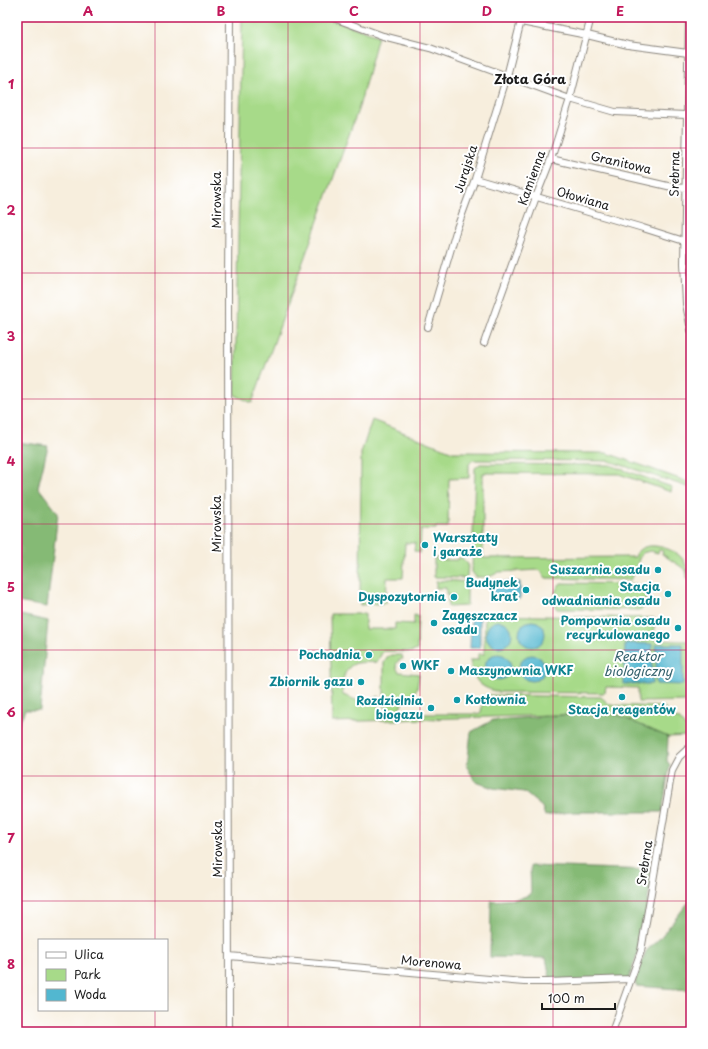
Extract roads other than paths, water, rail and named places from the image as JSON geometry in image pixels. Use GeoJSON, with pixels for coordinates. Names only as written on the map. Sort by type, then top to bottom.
{"type":"FeatureCollection","features":[{"type":"Feature","properties":{"kind":"street","name":"Mirowska"},"geometry":{"type":"LineString","coordinates":[[229,1032],[228,210],[230,17]]}},
{"type":"Feature","properties":{"kind":"street"},"geometry":{"type":"LineString","coordinates":[[331,17],[383,36],[430,48],[570,99],[615,112],[686,115]]}},
{"type":"Feature","properties":{"kind":"street","name":"Kamienna"},"geometry":{"type":"LineString","coordinates":[[484,343],[551,159],[570,99],[591,17]]}},
{"type":"Feature","properties":{"kind":"street","name":"Srebrna"},"geometry":{"type":"LineString","coordinates":[[689,17],[684,242],[685,292],[691,330]]}},
{"type":"Feature","properties":{"kind":"street"},"geometry":{"type":"LineString","coordinates":[[522,20],[628,45],[688,53]]}},
{"type":"Feature","properties":{"kind":"street","name":"Jurajska"},"geometry":{"type":"LineString","coordinates":[[428,327],[457,228],[475,179],[507,76],[522,20]]}},
{"type":"Feature","properties":{"kind":"street","name":"Granitowa"},"geometry":{"type":"LineString","coordinates":[[551,159],[672,187],[686,188]]}},
{"type":"Feature","properties":{"kind":"street","name":"Ołowiana"},"geometry":{"type":"LineString","coordinates":[[475,179],[643,228],[684,242]]}},
{"type":"Feature","properties":{"kind":"street","name":"Srebrna"},"geometry":{"type":"LineString","coordinates":[[612,1032],[641,951],[672,770],[679,757],[691,746]]}},
{"type":"Feature","properties":{"kind":"street","name":"Morenowa"},"geometry":{"type":"LineString","coordinates":[[229,956],[524,982],[630,979]]}},
{"type":"Feature","properties":{"kind":"water"},"geometry":{"type":"Polygon","coordinates":[[[520,582],[520,599],[493,597],[493,583],[520,582]]]}},
{"type":"Feature","properties":{"kind":"water"},"geometry":{"type":"Polygon","coordinates":[[[471,618],[480,618],[480,648],[470,648],[471,618]]]}},
{"type":"Feature","properties":{"kind":"water"},"geometry":{"type":"Polygon","coordinates":[[[499,621],[508,625],[512,634],[508,643],[499,647],[490,643],[486,634],[490,625],[499,621]]]}},
{"type":"Feature","properties":{"kind":"water"},"geometry":{"type":"Polygon","coordinates":[[[532,621],[541,625],[545,634],[541,643],[532,647],[523,643],[519,634],[523,625],[532,621]]]}},
{"type":"Feature","properties":{"kind":"water","name":"Reaktor biologiczny"},"geometry":{"type":"Polygon","coordinates":[[[625,643],[652,644],[652,684],[624,684],[625,643]]]}},
{"type":"Feature","properties":{"kind":"water","name":"Reaktor biologiczny"},"geometry":{"type":"Polygon","coordinates":[[[656,644],[683,644],[683,685],[656,684],[656,644]]]}},
{"type":"Feature","properties":{"kind":"water"},"geometry":{"type":"Polygon","coordinates":[[[498,654],[507,658],[511,667],[507,676],[498,680],[489,676],[485,667],[489,658],[498,654]]]}},
{"type":"Feature","properties":{"kind":"water"},"geometry":{"type":"Polygon","coordinates":[[[532,655],[541,659],[545,668],[541,677],[532,681],[523,677],[519,668],[523,659],[532,655]]]}},
{"type":"Feature","properties":{"kind":"place","name":"Warsztaty i garaże"},"geometry":{"type":"Point","coordinates":[425,545]}},
{"type":"Feature","properties":{"kind":"place","name":"Suszarnia osadu"},"geometry":{"type":"Point","coordinates":[658,570]}},
{"type":"Feature","properties":{"kind":"place","name":"Budynek krat"},"geometry":{"type":"Point","coordinates":[526,590]}},
{"type":"Feature","properties":{"kind":"place","name":"Stacja odwadniania osadu"},"geometry":{"type":"Point","coordinates":[668,594]}},
{"type":"Feature","properties":{"kind":"place","name":"Dyspozytornia"},"geometry":{"type":"Point","coordinates":[454,597]}},
{"type":"Feature","properties":{"kind":"place","name":"Zagęszczacz osadu"},"geometry":{"type":"Point","coordinates":[434,623]}},
{"type":"Feature","properties":{"kind":"place","name":"Pompownia osadu recyrkulowanego"},"geometry":{"type":"Point","coordinates":[678,628]}},
{"type":"Feature","properties":{"kind":"place","name":"Pochodnia"},"geometry":{"type":"Point","coordinates":[369,655]}},
{"type":"Feature","properties":{"kind":"place","name":"WKF"},"geometry":{"type":"Point","coordinates":[403,666]}},
{"type":"Feature","properties":{"kind":"place","name":"Maszynownia WKF"},"geometry":{"type":"Point","coordinates":[451,671]}},
{"type":"Feature","properties":{"kind":"place","name":"Zbiornik gazu"},"geometry":{"type":"Point","coordinates":[361,682]}},
{"type":"Feature","properties":{"kind":"place","name":"Stacja reagentów"},"geometry":{"type":"Point","coordinates":[622,697]}},
{"type":"Feature","properties":{"kind":"place","name":"Kotłownia"},"geometry":{"type":"Point","coordinates":[457,700]}},
{"type":"Feature","properties":{"kind":"place","name":"Rozdzielnia biogazu"},"geometry":{"type":"Point","coordinates":[431,708]}},
{"type":"Feature","properties":{"kind":"district","name":"Złota Góra"},"geometry":{"type":"Point","coordinates":[530,79]}}]}
